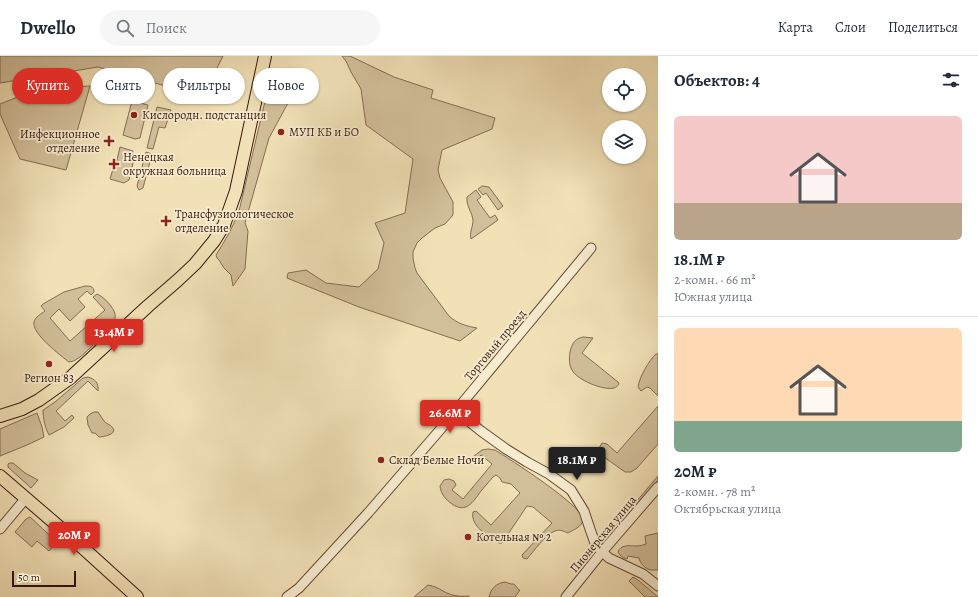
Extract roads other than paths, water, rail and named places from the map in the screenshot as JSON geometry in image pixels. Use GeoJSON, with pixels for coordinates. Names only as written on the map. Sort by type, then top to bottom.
{"type":"FeatureCollection","features":[{"type":"Feature","properties":{"kind":"main road"},"geometry":{"type":"LineString","coordinates":[[0,416],[22,409],[39,400],[70,378],[195,264],[214,241],[224,225],[236,191],[265,56]]}},
{"type":"Feature","properties":{"kind":"main road"},"geometry":{"type":"LineString","coordinates":[[0,476],[137,597]]}},
{"type":"Feature","properties":{"kind":"street","name":"Торговый проезд"},"geometry":{"type":"LineString","coordinates":[[287,597],[299,588],[368,513],[536,316],[591,248]]}},
{"type":"Feature","properties":{"kind":"street"},"geometry":{"type":"LineString","coordinates":[[456,411],[497,442],[527,462],[549,474],[571,490],[584,511],[596,546],[609,558],[643,574],[658,586]]}},
{"type":"Feature","properties":{"kind":"street","name":"Пионерская улица"},"geometry":{"type":"LineString","coordinates":[[566,597],[602,552],[658,487]]}},
{"type":"Feature","properties":{"kind":"street"},"geometry":{"type":"LineString","coordinates":[[0,529],[26,498]]}},
{"type":"Feature","properties":{"kind":"place","name":"Кислородн. подстанция"},"geometry":{"type":"Point","coordinates":[134,115]}},
{"type":"Feature","properties":{"kind":"place","name":"МУП КБ и БО"},"geometry":{"type":"Point","coordinates":[281,132]}},
{"type":"Feature","properties":{"kind":"place","name":"Инфекционное отделение"},"geometry":{"type":"Point","coordinates":[109,141]}},
{"type":"Feature","properties":{"kind":"place","name":"Ненецкая окружная больница"},"geometry":{"type":"Point","coordinates":[114,164]}},
{"type":"Feature","properties":{"kind":"place","name":"Трансфузиологическое отделение"},"geometry":{"type":"Point","coordinates":[166,221]}},
{"type":"Feature","properties":{"kind":"place","name":"Регион 83"},"geometry":{"type":"Point","coordinates":[49,364]}},
{"type":"Feature","properties":{"kind":"place","name":"Склад Белые Ночи"},"geometry":{"type":"Point","coordinates":[381,460]}},
{"type":"Feature","properties":{"kind":"place","name":"Котельная № 2"},"geometry":{"type":"Point","coordinates":[468,537]}}]}
